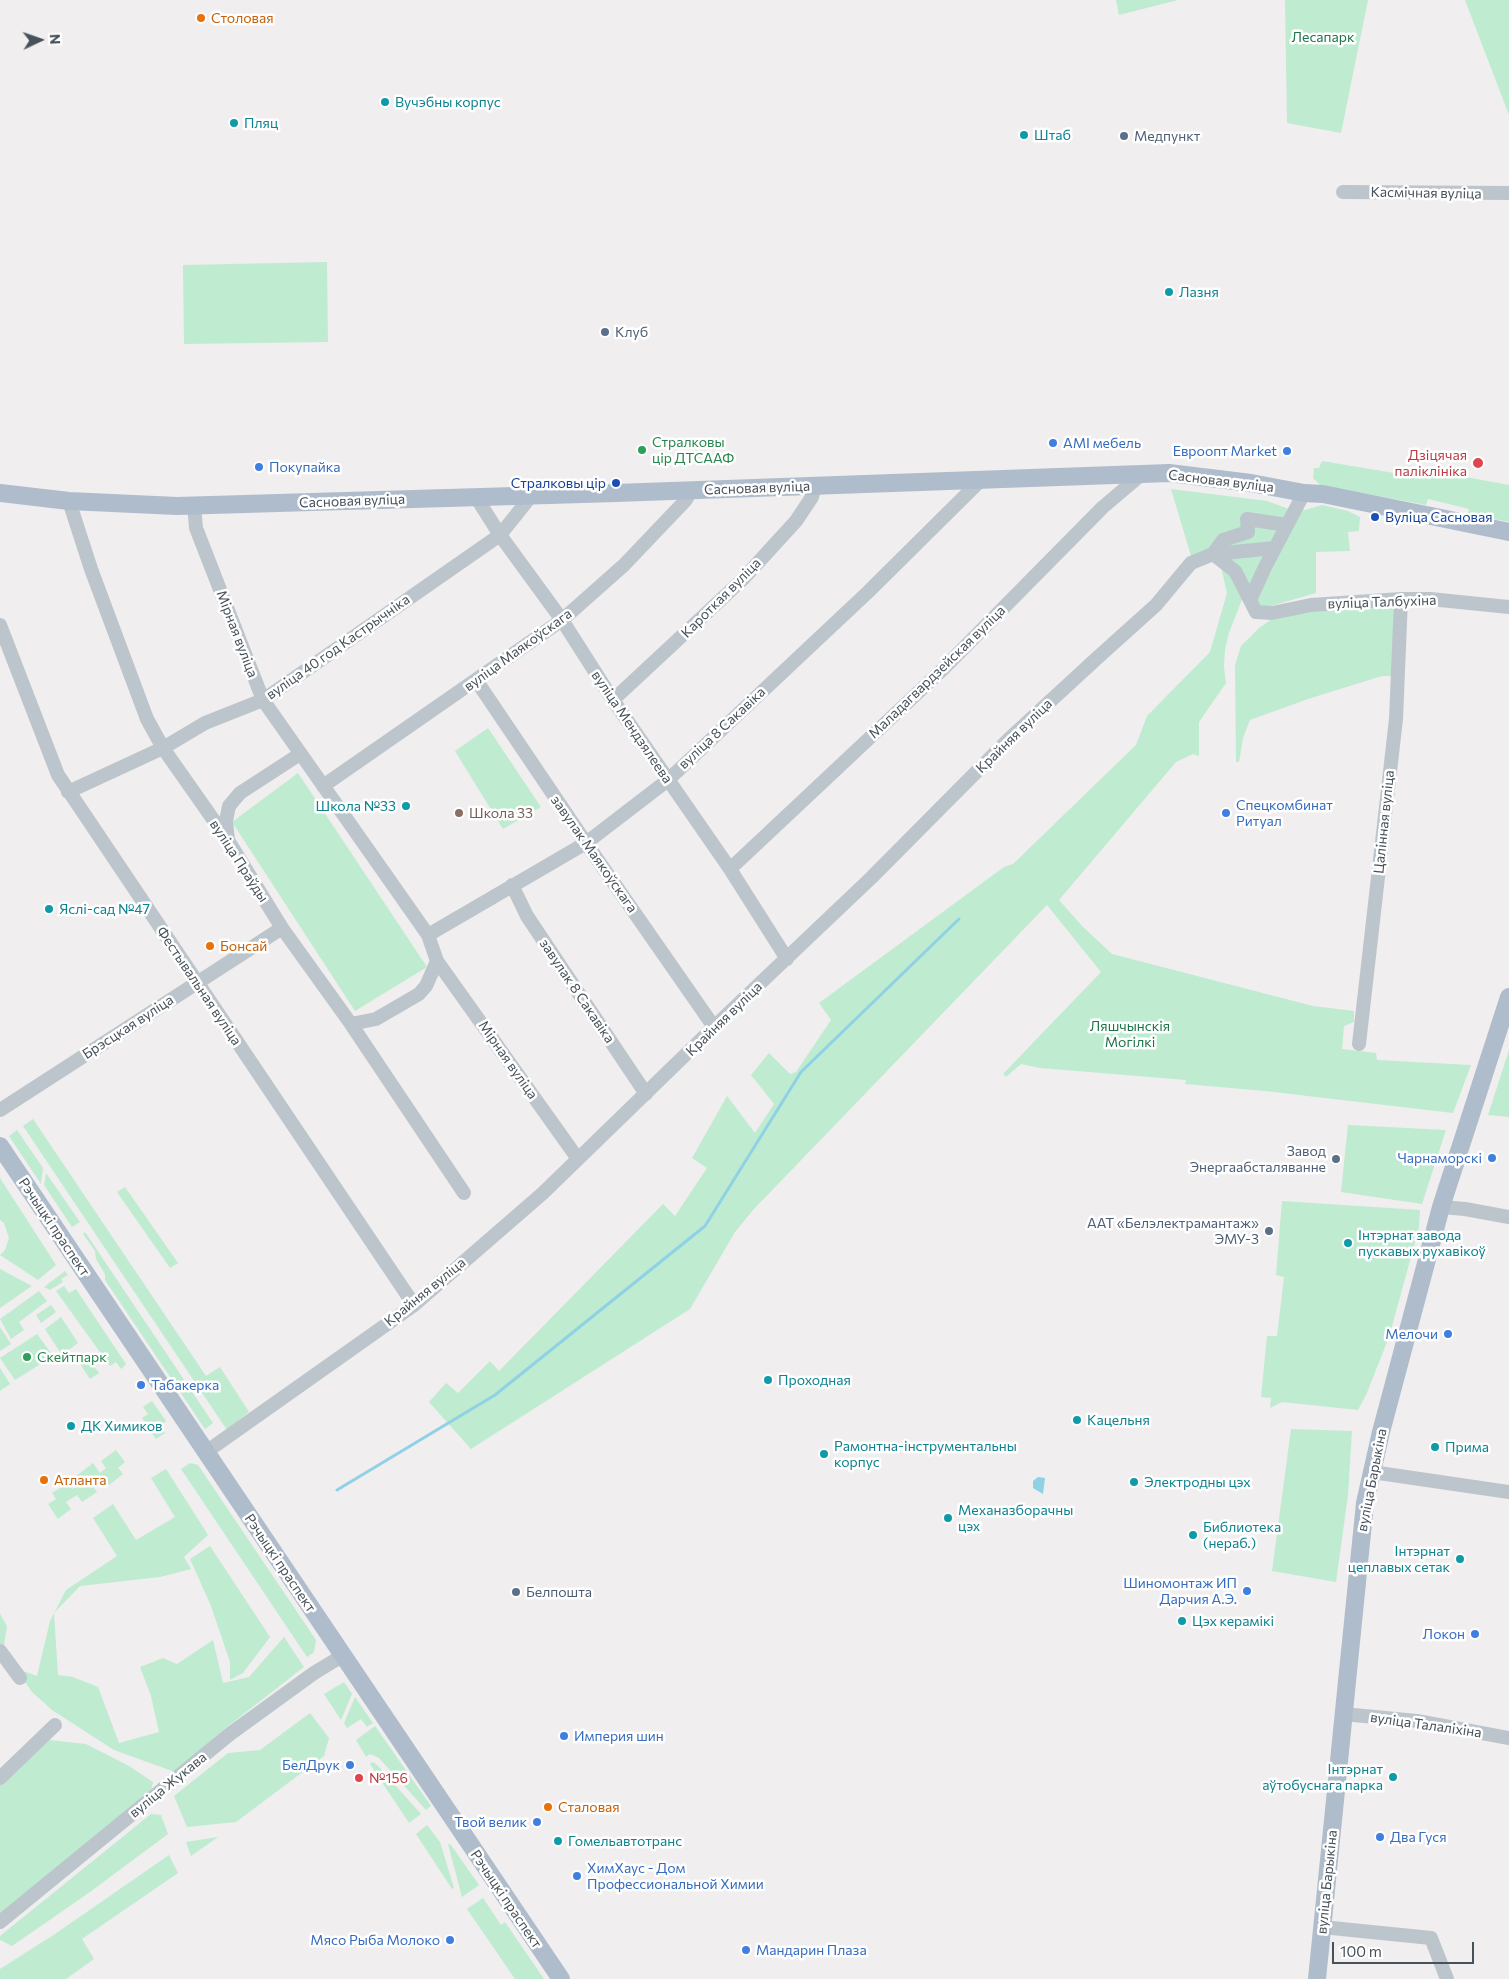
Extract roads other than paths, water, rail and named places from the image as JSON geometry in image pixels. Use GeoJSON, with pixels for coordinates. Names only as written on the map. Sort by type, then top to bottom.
{"type":"FeatureCollection","features":[{"type":"Feature","properties":{"kind":"main road","name":"Сасновая вуліца"},"geometry":{"type":"LineString","coordinates":[[0,493],[69,501],[194,505],[1170,473],[1206,476],[1304,493],[1332,495],[1509,532]]}},
{"type":"Feature","properties":{"kind":"main road","name":"вуліца Барыкіна"},"geometry":{"type":"LineString","coordinates":[[1317,1979],[1364,1513],[1372,1472],[1441,1207],[1509,997]]}},
{"type":"Feature","properties":{"kind":"main road","name":"Рэчыцкі праспект"},"geometry":{"type":"LineString","coordinates":[[0,1146],[561,1979]]}},
{"type":"Feature","properties":{"kind":"street","name":"Касмічная вуліца"},"geometry":{"type":"LineString","coordinates":[[1343,192],[1509,193]]}},
{"type":"Feature","properties":{"kind":"street","name":"Маладагвардзейская вуліца"},"geometry":{"type":"LineString","coordinates":[[730,869],[942,670],[1103,506],[1142,474]]}},
{"type":"Feature","properties":{"kind":"street","name":"вуліца 8 Сакавіка"},"geometry":{"type":"LineString","coordinates":[[428,935],[512,884],[586,843],[668,780],[868,592],[982,479]]}},
{"type":"Feature","properties":{"kind":"street","name":"Кароткая вуліца"},"geometry":{"type":"LineString","coordinates":[[613,700],[743,579],[796,521],[812,497],[815,486]]}},
{"type":"Feature","properties":{"kind":"street","name":"вуліца Маякоўскага"},"geometry":{"type":"LineString","coordinates":[[323,786],[562,620],[624,565],[685,501],[692,490]]}},
{"type":"Feature","properties":{"kind":"street"},"geometry":{"type":"LineString","coordinates":[[1253,606],[1275,548],[1304,493]]}},
{"type":"Feature","properties":{"kind":"street","name":"вуліца 40 год Кастрычніка"},"geometry":{"type":"LineString","coordinates":[[68,792],[163,748],[205,724],[262,700],[500,535],[532,495]]}},
{"type":"Feature","properties":{"kind":"street","name":"вуліца Мендзялеева"},"geometry":{"type":"LineString","coordinates":[[476,497],[500,535],[562,620],[613,700],[730,869],[787,958]]}},
{"type":"Feature","properties":{"kind":"street","name":"вуліца Праўды"},"geometry":{"type":"LineString","coordinates":[[69,501],[91,569],[147,719],[163,748],[228,842],[282,928],[351,1024],[464,1193]]}},
{"type":"Feature","properties":{"kind":"street","name":"Мірная вуліца"},"geometry":{"type":"LineString","coordinates":[[194,505],[196,528],[262,700],[428,935],[437,961],[578,1159]]}},
{"type":"Feature","properties":{"kind":"street","name":"Крайняя вуліца"},"geometry":{"type":"LineString","coordinates":[[1213,554],[1223,540],[1248,532],[1247,519],[1287,525]]}},
{"type":"Feature","properties":{"kind":"street","name":"Крайняя вуліца"},"geometry":{"type":"LineString","coordinates":[[206,1452],[414,1305],[543,1193],[714,1027],[872,878],[1008,740],[1096,658],[1156,606],[1191,563],[1213,554],[1275,548]]}},
{"type":"Feature","properties":{"kind":"street"},"geometry":{"type":"LineString","coordinates":[[1213,554],[1235,571],[1253,606]]}},
{"type":"Feature","properties":{"kind":"street","name":"вуліца Талбухіна"},"geometry":{"type":"LineString","coordinates":[[1253,606],[1272,613],[1311,605],[1400,599],[1430,599],[1509,606]]}},
{"type":"Feature","properties":{"kind":"street","name":"Цалінная вуліца"},"geometry":{"type":"LineString","coordinates":[[1360,1044],[1396,719],[1400,599]]}},
{"type":"Feature","properties":{"kind":"street","name":"Фестывальная вуліца"},"geometry":{"type":"LineString","coordinates":[[0,625],[58,775],[68,792],[414,1305]]}},
{"type":"Feature","properties":{"kind":"street","name":"завулак Маякоўскага"},"geometry":{"type":"LineString","coordinates":[[476,680],[714,1027]]}},
{"type":"Feature","properties":{"kind":"street"},"geometry":{"type":"LineString","coordinates":[[228,842],[226,821],[229,806],[240,794],[300,754]]}},
{"type":"Feature","properties":{"kind":"street","name":"завулак 8 Сакавіка"},"geometry":{"type":"LineString","coordinates":[[512,884],[527,916],[646,1094]]}},
{"type":"Feature","properties":{"kind":"street","name":"Брэсцкая вуліца"},"geometry":{"type":"LineString","coordinates":[[0,1110],[282,928]]}},
{"type":"Feature","properties":{"kind":"street"},"geometry":{"type":"LineString","coordinates":[[351,1024],[376,1019],[419,994],[426,986],[437,961]]}},
{"type":"Feature","properties":{"kind":"street"},"geometry":{"type":"LineString","coordinates":[[1441,1207],[1465,1209],[1509,1217]]}},
{"type":"Feature","properties":{"kind":"street"},"geometry":{"type":"LineString","coordinates":[[1372,1472],[1509,1492]]}},
{"type":"Feature","properties":{"kind":"street"},"geometry":{"type":"LineString","coordinates":[[0,1651],[20,1678]]}},
{"type":"Feature","properties":{"kind":"street","name":"вуліца Жукава"},"geometry":{"type":"LineString","coordinates":[[0,1922],[230,1734],[314,1673],[342,1656]]}},
{"type":"Feature","properties":{"kind":"street","name":"вуліца Талаліхіна"},"geometry":{"type":"LineString","coordinates":[[1343,1714],[1417,1721],[1509,1738]]}},
{"type":"Feature","properties":{"kind":"street"},"geometry":{"type":"LineString","coordinates":[[0,1778],[55,1725]]}},
{"type":"Feature","properties":{"kind":"street"},"geometry":{"type":"LineString","coordinates":[[1322,1927],[1431,1938],[1447,1979]]}},
{"type":"Feature","properties":{"kind":"water"},"geometry":{"type":"Polygon","coordinates":[[[1038,1477],[1045,1478],[1043,1494],[1033,1488],[1033,1481],[1038,1477]]]}},
{"type":"Feature","properties":{"kind":"waterway"},"geometry":{"type":"LineString","coordinates":[[337,1490],[495,1395],[705,1226],[801,1072],[959,919]]}},
{"type":"Feature","properties":{"kind":"place","name":"Столовая"},"geometry":{"type":"Point","coordinates":[201,18]}},
{"type":"Feature","properties":{"kind":"place","name":"Вучэбны корпус"},"geometry":{"type":"Point","coordinates":[385,102]}},
{"type":"Feature","properties":{"kind":"place","name":"Пляц"},"geometry":{"type":"Point","coordinates":[234,123]}},
{"type":"Feature","properties":{"kind":"place","name":"Штаб"},"geometry":{"type":"Point","coordinates":[1024,135]}},
{"type":"Feature","properties":{"kind":"place","name":"Медпункт"},"geometry":{"type":"Point","coordinates":[1124,136]}},
{"type":"Feature","properties":{"kind":"place","name":"Лазня"},"geometry":{"type":"Point","coordinates":[1169,292]}},
{"type":"Feature","properties":{"kind":"place","name":"Клуб"},"geometry":{"type":"Point","coordinates":[605,332]}},
{"type":"Feature","properties":{"kind":"place","name":"AMI мебель"},"geometry":{"type":"Point","coordinates":[1053,443]}},
{"type":"Feature","properties":{"kind":"place","name":"Стралковы цір ДТСААФ"},"geometry":{"type":"Point","coordinates":[642,450]}},
{"type":"Feature","properties":{"kind":"place","name":"Евроопт Market"},"geometry":{"type":"Point","coordinates":[1287,451]}},
{"type":"Feature","properties":{"kind":"place","name":"Дзіцячая паліклініка"},"geometry":{"type":"Point","coordinates":[1478,463]}},
{"type":"Feature","properties":{"kind":"place","name":"Покупайка"},"geometry":{"type":"Point","coordinates":[259,467]}},
{"type":"Feature","properties":{"kind":"place","name":"Стралковы цір"},"geometry":{"type":"Point","coordinates":[616,483]}},
{"type":"Feature","properties":{"kind":"place","name":"Вуліца Сасновая"},"geometry":{"type":"Point","coordinates":[1375,517]}},
{"type":"Feature","properties":{"kind":"place","name":"Школа №33"},"geometry":{"type":"Point","coordinates":[406,806]}},
{"type":"Feature","properties":{"kind":"place","name":"Школа 33"},"geometry":{"type":"Point","coordinates":[459,813]}},
{"type":"Feature","properties":{"kind":"place","name":"Спецкомбинат Ритуал"},"geometry":{"type":"Point","coordinates":[1226,813]}},
{"type":"Feature","properties":{"kind":"place","name":"Яслі-сад №47"},"geometry":{"type":"Point","coordinates":[49,909]}},
{"type":"Feature","properties":{"kind":"place","name":"Бонсай"},"geometry":{"type":"Point","coordinates":[210,946]}},
{"type":"Feature","properties":{"kind":"place","name":"Чарнаморскі"},"geometry":{"type":"Point","coordinates":[1492,1158]}},
{"type":"Feature","properties":{"kind":"place","name":"Завод Энергаабсталяванне"},"geometry":{"type":"Point","coordinates":[1336,1159]}},
{"type":"Feature","properties":{"kind":"place","name":"ААТ «Белэлектрамантаж» ЭМУ-3"},"geometry":{"type":"Point","coordinates":[1269,1231]}},
{"type":"Feature","properties":{"kind":"place","name":"Інтэрнат завода пускавых рухавікоў"},"geometry":{"type":"Point","coordinates":[1348,1243]}},
{"type":"Feature","properties":{"kind":"place","name":"Мелочи"},"geometry":{"type":"Point","coordinates":[1448,1334]}},
{"type":"Feature","properties":{"kind":"place","name":"Скейтпарк"},"geometry":{"type":"Point","coordinates":[27,1357]}},
{"type":"Feature","properties":{"kind":"place","name":"Проходная"},"geometry":{"type":"Point","coordinates":[768,1380]}},
{"type":"Feature","properties":{"kind":"place","name":"Табакерка"},"geometry":{"type":"Point","coordinates":[141,1385]}},
{"type":"Feature","properties":{"kind":"place","name":"Кацельня"},"geometry":{"type":"Point","coordinates":[1077,1420]}},
{"type":"Feature","properties":{"kind":"place","name":"ДК Химиков"},"geometry":{"type":"Point","coordinates":[71,1426]}},
{"type":"Feature","properties":{"kind":"place","name":"Прима"},"geometry":{"type":"Point","coordinates":[1435,1447]}},
{"type":"Feature","properties":{"kind":"place","name":"Рамонтна-інструментальны корпус"},"geometry":{"type":"Point","coordinates":[824,1454]}},
{"type":"Feature","properties":{"kind":"place","name":"Атланта"},"geometry":{"type":"Point","coordinates":[44,1480]}},
{"type":"Feature","properties":{"kind":"place","name":"Электродны цэх"},"geometry":{"type":"Point","coordinates":[1134,1482]}},
{"type":"Feature","properties":{"kind":"place","name":"Механазборачны цэх"},"geometry":{"type":"Point","coordinates":[948,1518]}},
{"type":"Feature","properties":{"kind":"place","name":"Библиотека (нераб.)"},"geometry":{"type":"Point","coordinates":[1193,1535]}},
{"type":"Feature","properties":{"kind":"place","name":"Інтэрнат цеплавых сетак"},"geometry":{"type":"Point","coordinates":[1460,1559]}},
{"type":"Feature","properties":{"kind":"place","name":"Шиномонтаж ИП Дарчия А.Э."},"geometry":{"type":"Point","coordinates":[1247,1591]}},
{"type":"Feature","properties":{"kind":"place","name":"Белпошта"},"geometry":{"type":"Point","coordinates":[516,1592]}},
{"type":"Feature","properties":{"kind":"place","name":"Цэх керамікі"},"geometry":{"type":"Point","coordinates":[1182,1621]}},
{"type":"Feature","properties":{"kind":"place","name":"Локон"},"geometry":{"type":"Point","coordinates":[1475,1634]}},
{"type":"Feature","properties":{"kind":"place","name":"Империя шин"},"geometry":{"type":"Point","coordinates":[564,1736]}},
{"type":"Feature","properties":{"kind":"place","name":"БелДрук"},"geometry":{"type":"Point","coordinates":[350,1765]}},
{"type":"Feature","properties":{"kind":"place","name":"Інтэрнат аўтобуснага парка"},"geometry":{"type":"Point","coordinates":[1393,1777]}},
{"type":"Feature","properties":{"kind":"place","name":"№156"},"geometry":{"type":"Point","coordinates":[359,1778]}},
{"type":"Feature","properties":{"kind":"place","name":"Сталовая"},"geometry":{"type":"Point","coordinates":[548,1807]}},
{"type":"Feature","properties":{"kind":"place","name":"Твой велик"},"geometry":{"type":"Point","coordinates":[537,1822]}},
{"type":"Feature","properties":{"kind":"place","name":"Два Гуся"},"geometry":{"type":"Point","coordinates":[1380,1837]}},
{"type":"Feature","properties":{"kind":"place","name":"Гомельавтотранс"},"geometry":{"type":"Point","coordinates":[558,1841]}},
{"type":"Feature","properties":{"kind":"place","name":"ХимХаус - Дом Профессиональной Химии"},"geometry":{"type":"Point","coordinates":[577,1876]}},
{"type":"Feature","properties":{"kind":"place","name":"Мясо Рыба Молоко"},"geometry":{"type":"Point","coordinates":[450,1940]}},
{"type":"Feature","properties":{"kind":"place","name":"Мандарин Плаза"},"geometry":{"type":"Point","coordinates":[746,1950]}},
{"type":"Feature","properties":{"kind":"park label","name":"Лесапарк"},"geometry":{"type":"Point","coordinates":[1323,37]}},
{"type":"Feature","properties":{"kind":"park label","name":"Ляшчынскія Могілкі"},"geometry":{"type":"Point","coordinates":[1130,1034]}}]}
